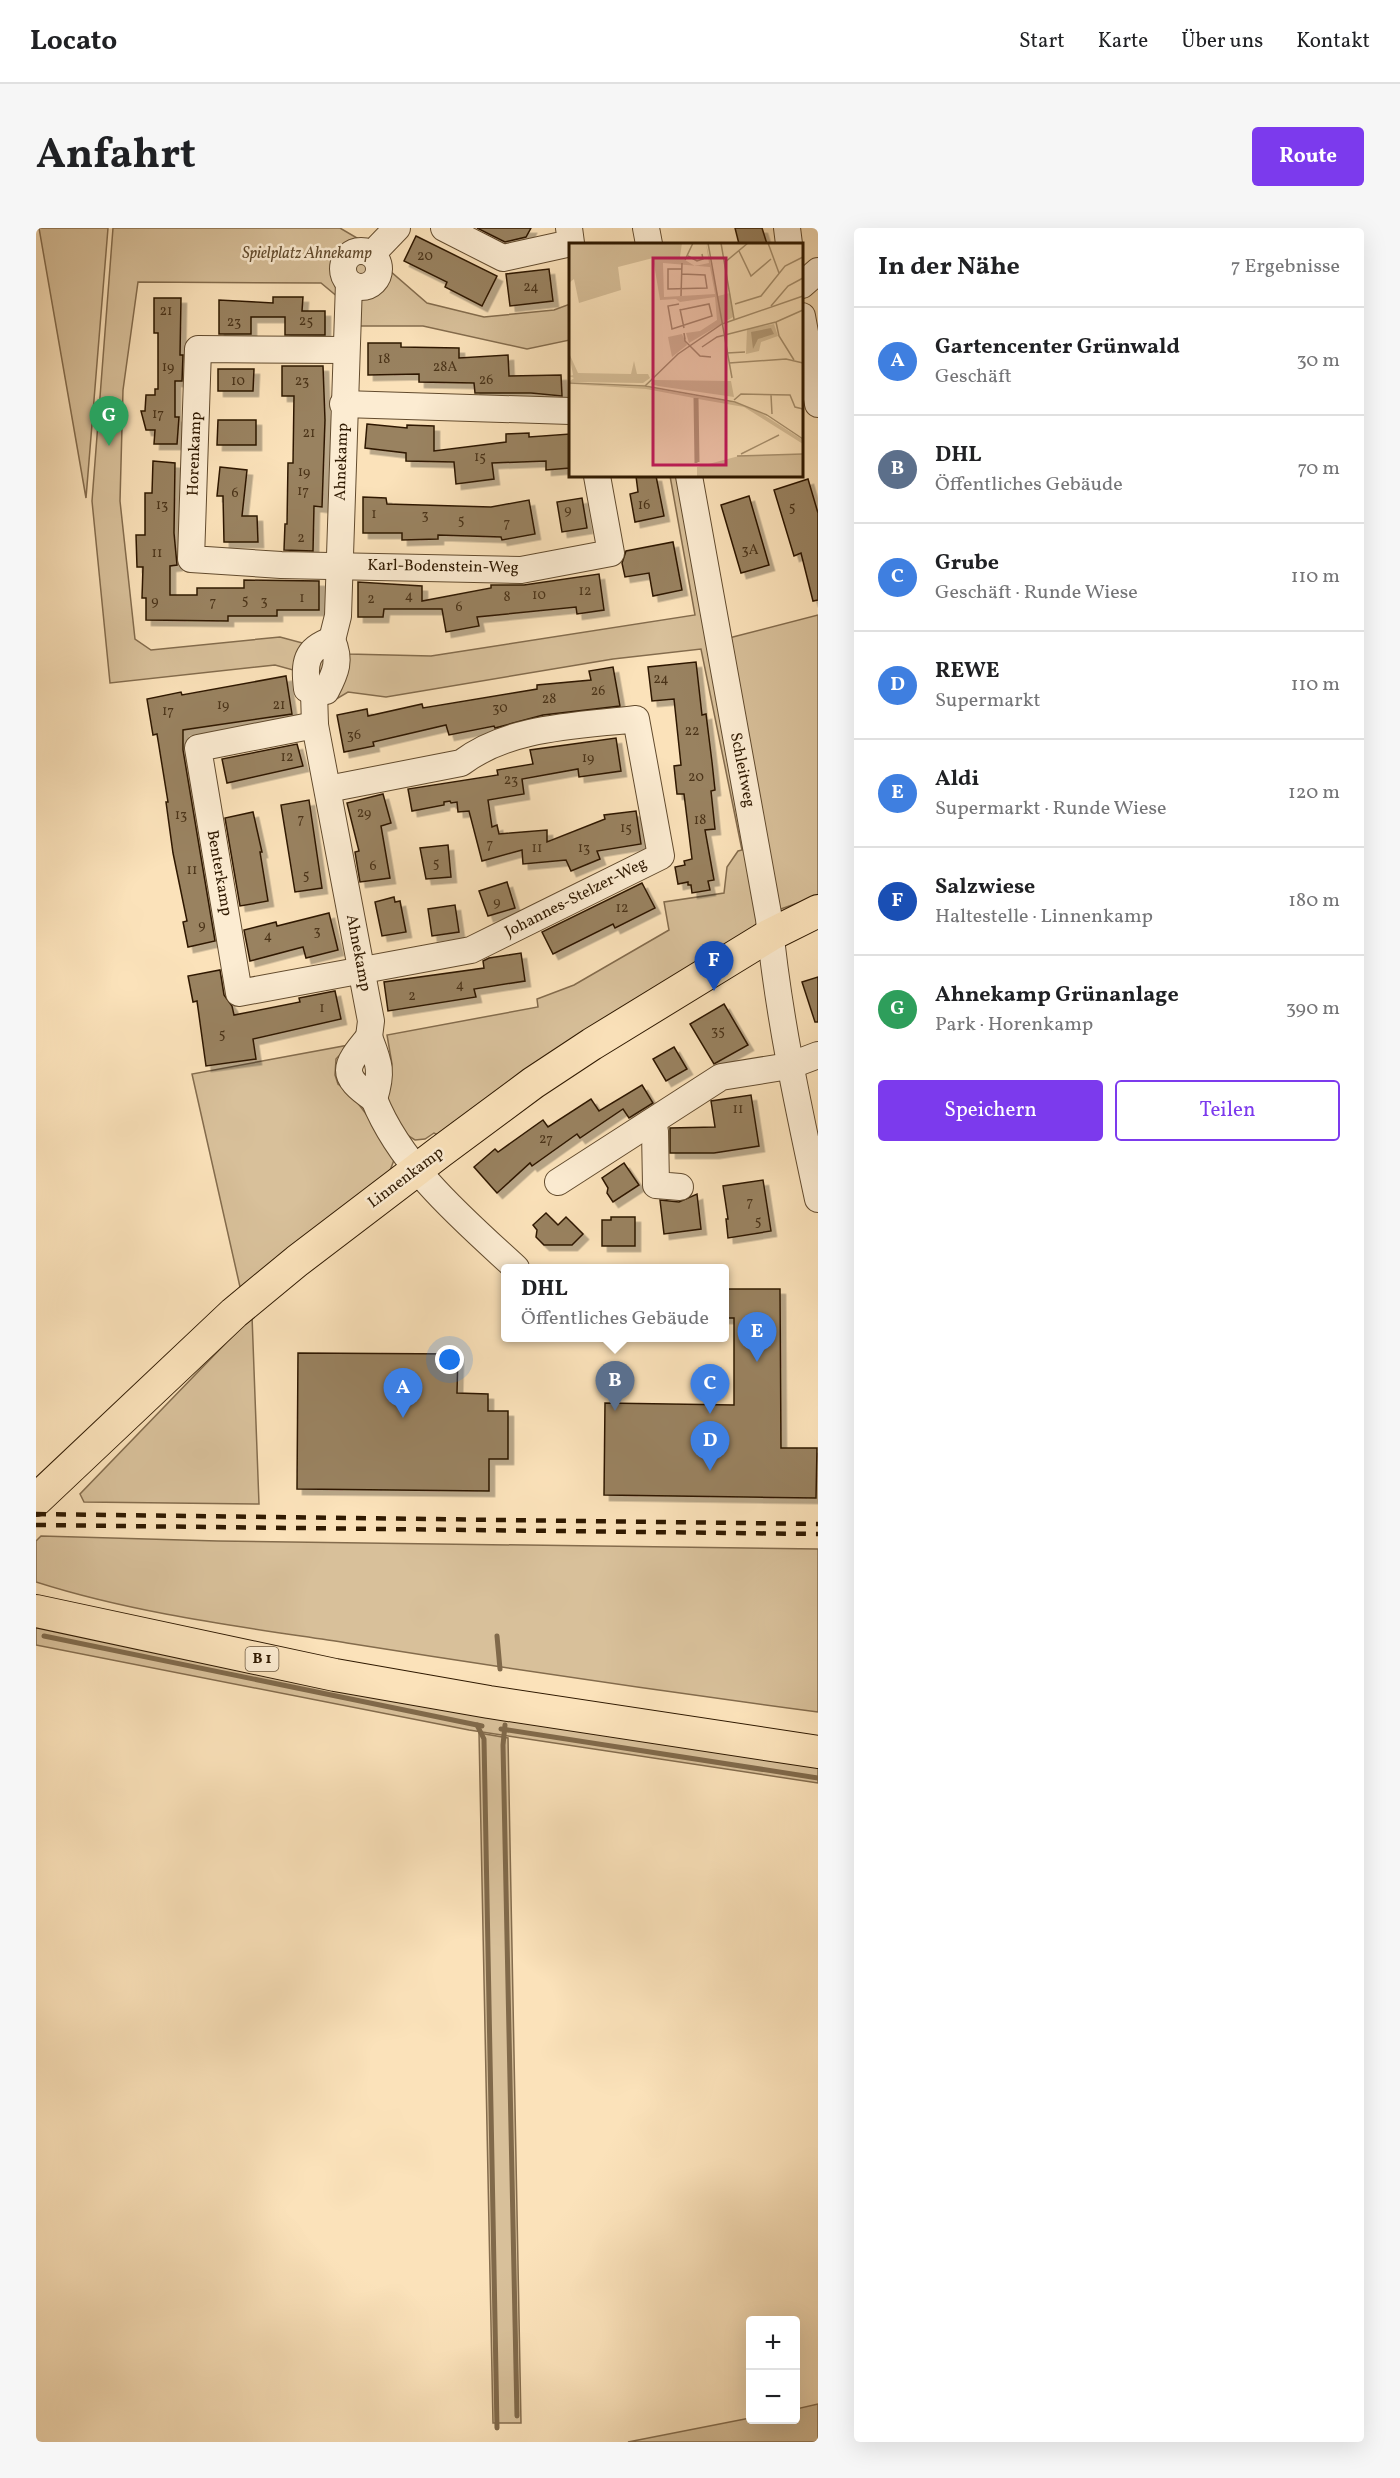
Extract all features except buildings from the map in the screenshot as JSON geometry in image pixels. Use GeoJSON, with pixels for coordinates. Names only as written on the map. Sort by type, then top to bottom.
{"type":"FeatureCollection","features":[{"type":"Feature","properties":{"kind":"main road","name":"Linnenkamp"},"geometry":{"type":"LineString","coordinates":[[36,1500],[234,1313],[297,1261],[418,1169],[533,1083],[770,935],[818,911]]}},
{"type":"Feature","properties":{"kind":"main road","name":"B 1"},"geometry":{"type":"LineString","coordinates":[[36,1611],[335,1675],[489,1702],[818,1752]]}},
{"type":"Feature","properties":{"kind":"street","name":"Ahnekamp"},"geometry":{"type":"LineString","coordinates":[[397,228],[372,255],[379,268],[374,282],[359,287],[349,283],[343,404],[338,616],[332,640],[320,644],[310,653],[304,670],[307,689],[314,692],[315,725],[371,1021],[369,1037],[378,1061],[380,1080],[374,1099],[381,1117],[418,1169]]}},
{"type":"Feature","properties":{"kind":"street"},"geometry":{"type":"LineString","coordinates":[[444,228],[504,258],[570,236]]}},
{"type":"Feature","properties":{"kind":"street"},"geometry":{"type":"LineString","coordinates":[[646,228],[649,243]]}},
{"type":"Feature","properties":{"kind":"street"},"geometry":{"type":"LineString","coordinates":[[787,228],[789,243]]}},
{"type":"Feature","properties":{"kind":"street"},"geometry":{"type":"LineString","coordinates":[[803,283],[818,271]]}},
{"type":"Feature","properties":{"kind":"street"},"geometry":{"type":"LineString","coordinates":[[803,326],[818,404]]}},
{"type":"Feature","properties":{"kind":"street","name":"Horenkamp"},"geometry":{"type":"LineString","coordinates":[[338,565],[281,565],[191,559],[198,349],[346,350]]}},
{"type":"Feature","properties":{"kind":"street"},"geometry":{"type":"LineString","coordinates":[[343,404],[569,411]]}},
{"type":"Feature","properties":{"kind":"street","name":"Karl-Bodenstein-Weg"},"geometry":{"type":"LineString","coordinates":[[338,565],[521,570],[611,553],[597,477]]}},
{"type":"Feature","properties":{"kind":"street","name":"Schleitweg"},"geometry":{"type":"LineString","coordinates":[[689,477],[770,935],[789,1066],[818,1199]]}},
{"type":"Feature","properties":{"kind":"street","name":"Johannes-Stelzer-Weg"},"geometry":{"type":"LineString","coordinates":[[328,789],[461,763],[479,749],[537,731],[636,719],[661,856],[471,950],[361,972]]}},
{"type":"Feature","properties":{"kind":"street","name":"Benterkamp"},"geometry":{"type":"LineString","coordinates":[[315,725],[198,748],[239,993],[361,972]]}},
{"type":"Feature","properties":{"kind":"street"},"geometry":{"type":"LineString","coordinates":[[558,1182],[721,1077],[789,1066],[818,1055]]}},
{"type":"Feature","properties":{"kind":"street"},"geometry":{"type":"LineString","coordinates":[[650,1123],[655,1131],[656,1185],[680,1187]]}},
{"type":"Feature","properties":{"kind":"street"},"geometry":{"type":"LineString","coordinates":[[418,1169],[457,1213],[511,1264]]}},
{"type":"Feature","properties":{"kind":"green space"},"geometry":{"type":"Polygon","coordinates":[[[39,228],[108,228],[86,498],[39,228]]]}},
{"type":"Feature","properties":{"kind":"green space","name":"Spielplatz Ahnekamp"},"geometry":{"type":"Polygon","coordinates":[[[113,228],[340,228],[362,241],[381,244],[389,270],[427,303],[484,317],[554,310],[569,304],[569,340],[527,349],[423,326],[354,326],[339,298],[321,283],[138,282],[123,390],[120,501],[135,639],[151,650],[280,637],[306,644],[345,637],[348,654],[431,656],[695,615],[670,477],[696,477],[725,639],[818,615],[818,896],[778,910],[440,1136],[434,1133],[425,1139],[415,1140],[407,1135],[391,1112],[387,1099],[392,1064],[387,1035],[538,1007],[537,999],[574,985],[669,930],[664,902],[724,893],[727,867],[738,851],[742,850],[701,649],[613,659],[386,697],[348,692],[328,704],[301,699],[297,671],[275,665],[110,683],[92,501],[113,228]]]}},
{"type":"Feature","properties":{"kind":"green space"},"geometry":{"type":"Polygon","coordinates":[[[349,1045],[336,1059],[335,1075],[338,1084],[351,1094],[388,1143],[394,1160],[388,1176],[240,1287],[192,1074],[349,1045]]]}},
{"type":"Feature","properties":{"kind":"green space"},"geometry":{"type":"Polygon","coordinates":[[[252,1316],[259,1504],[84,1502],[80,1494],[252,1316]]]}},
{"type":"Feature","properties":{"kind":"green space"},"geometry":{"type":"Polygon","coordinates":[[[41,1536],[218,1541],[818,1549],[818,1712],[582,1679],[190,1619],[112,1603],[36,1582],[36,1541],[41,1536]]]}},
{"type":"Feature","properties":{"kind":"green space"},"geometry":{"type":"Polygon","coordinates":[[[36,1621],[818,1759],[818,1783],[469,1730],[36,1645],[36,1621]]]}},
{"type":"Feature","properties":{"kind":"green space"},"geometry":{"type":"Polygon","coordinates":[[[479,1733],[508,1738],[521,2423],[493,2423],[479,1733]]]}},
{"type":"Feature","properties":{"kind":"green space"},"geometry":{"type":"Polygon","coordinates":[[[818,2404],[818,2442],[628,2442],[746,2419],[746,2424],[800,2424],[800,2408],[818,2404]]]}},
{"type":"Feature","properties":{"kind":"waterway"},"geometry":{"type":"LineString","coordinates":[[44,1636],[482,1726]]}},
{"type":"Feature","properties":{"kind":"waterway"},"geometry":{"type":"LineString","coordinates":[[497,1636],[500,1669]]}},
{"type":"Feature","properties":{"kind":"waterway"},"geometry":{"type":"LineString","coordinates":[[477,1725],[484,1739],[497,2428]]}},
{"type":"Feature","properties":{"kind":"waterway"},"geometry":{"type":"LineString","coordinates":[[505,1725],[503,1745],[517,2416]]}},
{"type":"Feature","properties":{"kind":"waterway"},"geometry":{"type":"LineString","coordinates":[[501,1729],[818,1778]]}},
{"type":"Feature","properties":{"kind":"railway"},"geometry":{"type":"LineString","coordinates":[[36,1514],[818,1524]]}},
{"type":"Feature","properties":{"kind":"railway"},"geometry":{"type":"LineString","coordinates":[[36,1525],[818,1534]]}},
{"type":"Feature","properties":{"kind":"place","name":"Ahnekamp Grünanlage"},"geometry":{"type":"Point","coordinates":[109,446]}},
{"type":"Feature","properties":{"kind":"place","name":"Salzwiese"},"geometry":{"type":"Point","coordinates":[714,991]}},
{"type":"Feature","properties":{"kind":"place","name":"Aldi"},"geometry":{"type":"Point","coordinates":[757,1362]}},
{"type":"Feature","properties":{"kind":"place","name":"DHL"},"geometry":{"type":"Point","coordinates":[615,1411]}},
{"type":"Feature","properties":{"kind":"place","name":"Grube"},"geometry":{"type":"Point","coordinates":[710,1414]}},
{"type":"Feature","properties":{"kind":"place","name":"Gartencenter Grünwald"},"geometry":{"type":"Point","coordinates":[403,1418]}},
{"type":"Feature","properties":{"kind":"place","name":"REWE"},"geometry":{"type":"Point","coordinates":[710,1471]}}]}
